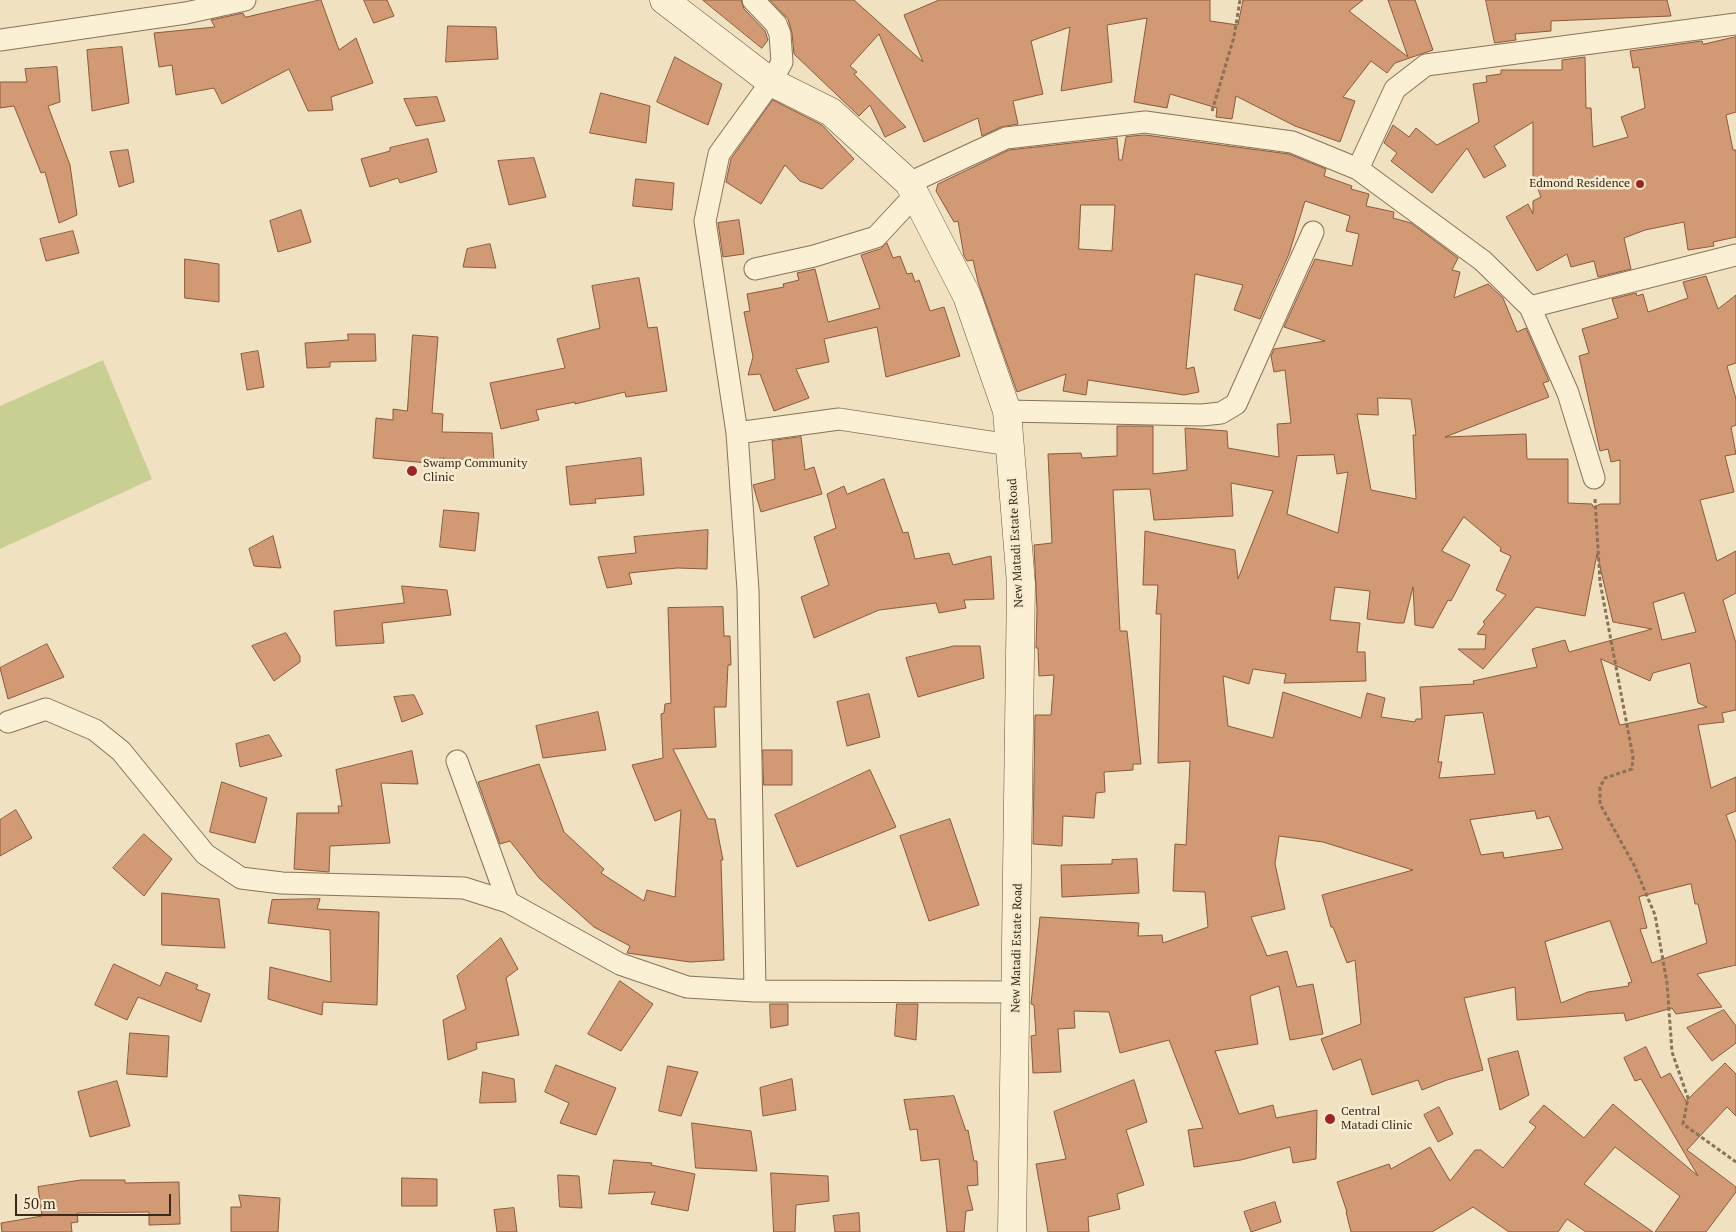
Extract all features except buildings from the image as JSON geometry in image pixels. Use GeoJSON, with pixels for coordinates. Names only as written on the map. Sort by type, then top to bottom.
{"type":"FeatureCollection","features":[{"type":"Feature","properties":{"kind":"street"},"geometry":{"type":"LineString","coordinates":[[0,40],[186,13],[245,0]]}},
{"type":"Feature","properties":{"kind":"street","name":"New Matadi Estate Road"},"geometry":{"type":"LineString","coordinates":[[664,0],[770,82],[831,112],[912,189],[967,296],[1007,411],[1021,584],[1012,1232]]}},
{"type":"Feature","properties":{"kind":"street"},"geometry":{"type":"LineString","coordinates":[[753,0],[776,24],[780,34],[782,62],[719,154],[705,221],[737,433],[748,590],[755,991]]}},
{"type":"Feature","properties":{"kind":"street"},"geometry":{"type":"LineString","coordinates":[[1358,169],[1395,89],[1426,65],[1736,24]]}},
{"type":"Feature","properties":{"kind":"street"},"geometry":{"type":"LineString","coordinates":[[755,269],[814,256],[876,237],[912,189],[1006,138],[1145,122],[1292,142],[1358,169],[1482,261],[1530,307],[1568,393],[1594,478]]}},
{"type":"Feature","properties":{"kind":"street"},"geometry":{"type":"LineString","coordinates":[[1007,411],[1202,416],[1221,413],[1236,404],[1313,232]]}},
{"type":"Feature","properties":{"kind":"street"},"geometry":{"type":"LineString","coordinates":[[1530,307],[1736,254]]}},
{"type":"Feature","properties":{"kind":"street"},"geometry":{"type":"LineString","coordinates":[[737,433],[839,420],[1010,445]]}},
{"type":"Feature","properties":{"kind":"street"},"geometry":{"type":"LineString","coordinates":[[8,722],[46,709],[95,730],[121,751],[205,854],[241,878],[282,883],[464,888],[508,902],[620,964],[687,987],[755,991],[1016,992]]}},
{"type":"Feature","properties":{"kind":"street"},"geometry":{"type":"LineString","coordinates":[[457,761],[508,902]]}},
{"type":"Feature","properties":{"kind":"path"},"geometry":{"type":"LineString","coordinates":[[1206,130],[1234,38],[1240,0]]}},
{"type":"Feature","properties":{"kind":"path"},"geometry":{"type":"LineString","coordinates":[[1594,478],[1600,582],[1633,757],[1632,769],[1605,778],[1600,787],[1600,804],[1634,865],[1655,915],[1667,983],[1672,1052],[1688,1098],[1683,1124],[1736,1162]]}},
{"type":"Feature","properties":{"kind":"green space"},"geometry":{"type":"Polygon","coordinates":[[[103,360],[152,479],[0,549],[0,406],[103,360]]]}},
{"type":"Feature","properties":{"kind":"place","name":"Edmond Residence"},"geometry":{"type":"Point","coordinates":[1640,184]}},
{"type":"Feature","properties":{"kind":"place","name":"Swamp Community Clinic"},"geometry":{"type":"Point","coordinates":[412,471]}},
{"type":"Feature","properties":{"kind":"place","name":"Central Matadi Clinic"},"geometry":{"type":"Point","coordinates":[1330,1119]}}]}
